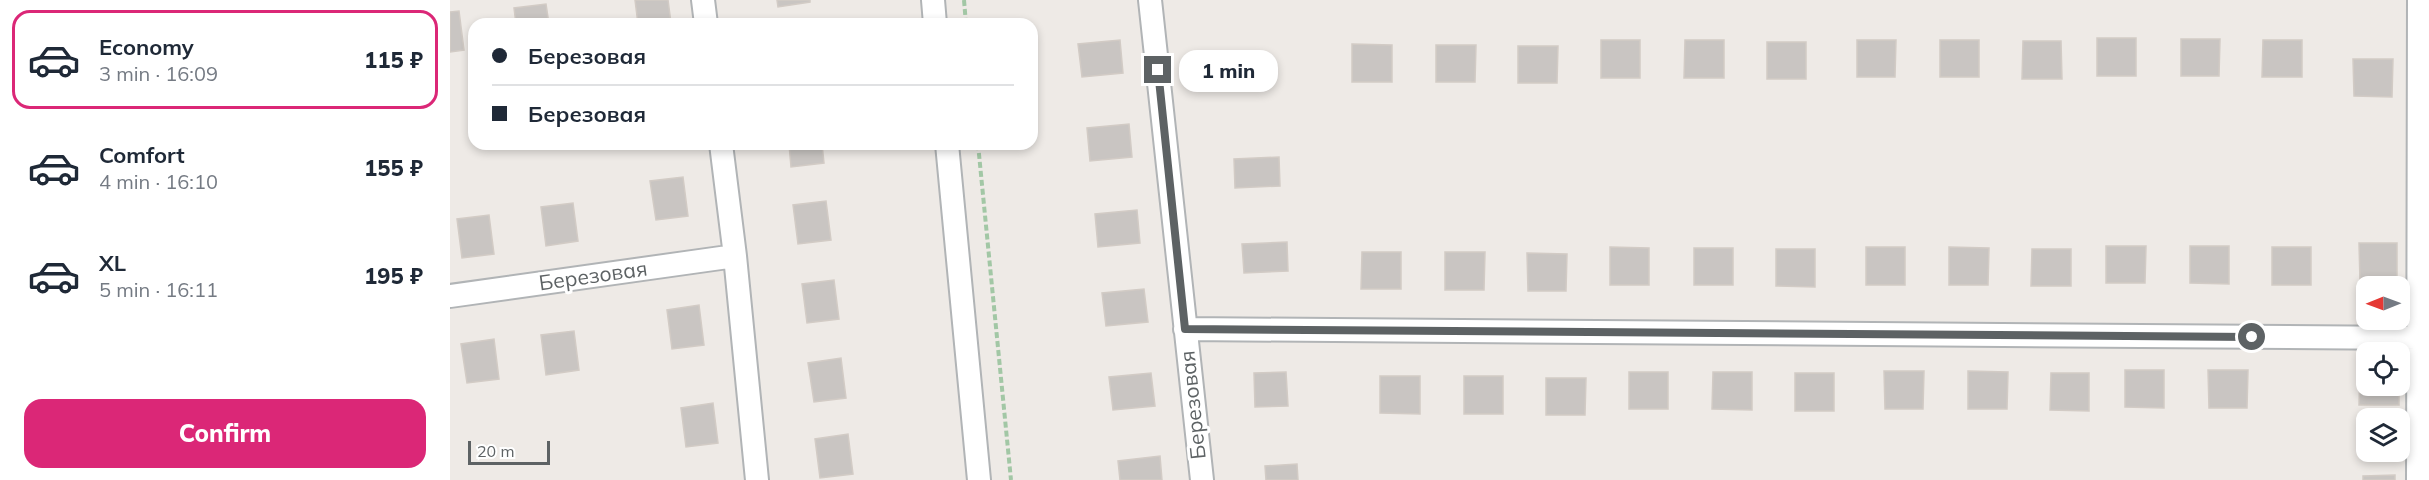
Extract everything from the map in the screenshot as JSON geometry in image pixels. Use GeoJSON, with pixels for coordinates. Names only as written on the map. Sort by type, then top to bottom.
{"type":"FeatureCollection","features":[{"type":"Feature","properties":{"kind":"street"},"geometry":{"type":"LineString","coordinates":[[703,0],[705,18]]}},
{"type":"Feature","properties":{"kind":"street"},"geometry":{"type":"LineString","coordinates":[[933,0],[935,18]]}},
{"type":"Feature","properties":{"kind":"street","name":"Березовая"},"geometry":{"type":"LineString","coordinates":[[1150,0],[1202,480]]}},
{"type":"Feature","properties":{"kind":"street"},"geometry":{"type":"LineString","coordinates":[[2418,480],[2419,0]]}},
{"type":"Feature","properties":{"kind":"street"},"geometry":{"type":"LineString","coordinates":[[722,150],[735,256],[757,480]]}},
{"type":"Feature","properties":{"kind":"street"},"geometry":{"type":"LineString","coordinates":[[948,150],[979,480]]}},
{"type":"Feature","properties":{"kind":"street","name":"Березовая"},"geometry":{"type":"LineString","coordinates":[[450,296],[735,256]]}},
{"type":"Feature","properties":{"kind":"street","name":"Березовая"},"geometry":{"type":"LineString","coordinates":[[1185,329],[2418,338]]}},
{"type":"Feature","properties":{"kind":"path"},"geometry":{"type":"LineString","coordinates":[[964,0],[966,18]]}},
{"type":"Feature","properties":{"kind":"path"},"geometry":{"type":"LineString","coordinates":[[979,150],[1011,480]]}},
{"type":"Feature","properties":{"kind":"building"},"geometry":{"type":"Polygon","coordinates":[[[635,0],[668,0],[670,18],[637,18],[635,0]]]}},
{"type":"Feature","properties":{"kind":"building"},"geometry":{"type":"Polygon","coordinates":[[[777,0],[810,0],[810,2],[778,7],[777,0]]]}},
{"type":"Feature","properties":{"kind":"building"},"geometry":{"type":"Polygon","coordinates":[[[546,4],[548,18],[515,18],[514,8],[546,4]]]}},
{"type":"Feature","properties":{"kind":"building"},"geometry":{"type":"Polygon","coordinates":[[[459,11],[464,50],[450,52],[450,12],[459,11]]]}},
{"type":"Feature","properties":{"kind":"building"},"geometry":{"type":"Polygon","coordinates":[[[2097,38],[2136,38],[2136,76],[2097,76],[2097,38]]]}},
{"type":"Feature","properties":{"kind":"building"},"geometry":{"type":"Polygon","coordinates":[[[2181,39],[2220,39],[2219,76],[2181,76],[2181,39]]]}},
{"type":"Feature","properties":{"kind":"building"},"geometry":{"type":"Polygon","coordinates":[[[1120,40],[1123,73],[1082,77],[1078,44],[1120,40]]]}},
{"type":"Feature","properties":{"kind":"building"},"geometry":{"type":"Polygon","coordinates":[[[1601,40],[1640,40],[1640,78],[1601,78],[1601,40]]]}},
{"type":"Feature","properties":{"kind":"building"},"geometry":{"type":"Polygon","coordinates":[[[1685,40],[1724,40],[1724,78],[1684,78],[1685,40]]]}},
{"type":"Feature","properties":{"kind":"building"},"geometry":{"type":"Polygon","coordinates":[[[1857,40],[1896,40],[1895,77],[1857,77],[1857,40]]]}},
{"type":"Feature","properties":{"kind":"building"},"geometry":{"type":"Polygon","coordinates":[[[1940,40],[1979,40],[1979,77],[1940,77],[1940,40]]]}},
{"type":"Feature","properties":{"kind":"building"},"geometry":{"type":"Polygon","coordinates":[[[2263,40],[2302,40],[2302,77],[2262,77],[2263,40]]]}},
{"type":"Feature","properties":{"kind":"building"},"geometry":{"type":"Polygon","coordinates":[[[2023,41],[2061,41],[2062,79],[2022,79],[2023,41]]]}},
{"type":"Feature","properties":{"kind":"building"},"geometry":{"type":"Polygon","coordinates":[[[1767,42],[1806,42],[1806,79],[1767,79],[1767,42]]]}},
{"type":"Feature","properties":{"kind":"building"},"geometry":{"type":"Polygon","coordinates":[[[1352,44],[1392,45],[1392,82],[1352,82],[1352,44]]]}},
{"type":"Feature","properties":{"kind":"building"},"geometry":{"type":"Polygon","coordinates":[[[1436,45],[1476,45],[1475,82],[1436,82],[1436,45]]]}},
{"type":"Feature","properties":{"kind":"building"},"geometry":{"type":"Polygon","coordinates":[[[1518,46],[1558,46],[1557,83],[1518,83],[1518,46]]]}},
{"type":"Feature","properties":{"kind":"building"},"geometry":{"type":"Polygon","coordinates":[[[1261,52],[1262,81],[1218,83],[1217,54],[1261,52]]]}},
{"type":"Feature","properties":{"kind":"building"},"geometry":{"type":"Polygon","coordinates":[[[2353,59],[2393,59],[2392,97],[2354,96],[2353,59]]]}},
{"type":"Feature","properties":{"kind":"building"},"geometry":{"type":"Polygon","coordinates":[[[1129,124],[1132,157],[1090,161],[1087,128],[1129,124]]]}},
{"type":"Feature","properties":{"kind":"building"},"geometry":{"type":"Polygon","coordinates":[[[790,150],[823,150],[824,163],[791,167],[790,150]]]}},
{"type":"Feature","properties":{"kind":"building"},"geometry":{"type":"Polygon","coordinates":[[[1279,157],[1280,186],[1235,188],[1234,159],[1279,157]]]}},
{"type":"Feature","properties":{"kind":"building"},"geometry":{"type":"Polygon","coordinates":[[[683,177],[688,216],[656,220],[650,181],[683,177]]]}},
{"type":"Feature","properties":{"kind":"building"},"geometry":{"type":"Polygon","coordinates":[[[826,201],[831,240],[798,244],[793,205],[826,201]]]}},
{"type":"Feature","properties":{"kind":"building"},"geometry":{"type":"Polygon","coordinates":[[[573,203],[578,241],[546,246],[541,207],[573,203]]]}},
{"type":"Feature","properties":{"kind":"building"},"geometry":{"type":"Polygon","coordinates":[[[1137,210],[1140,243],[1098,247],[1095,214],[1137,210]]]}},
{"type":"Feature","properties":{"kind":"building"},"geometry":{"type":"Polygon","coordinates":[[[489,215],[494,254],[462,258],[457,219],[489,215]]]}},
{"type":"Feature","properties":{"kind":"building"},"geometry":{"type":"Polygon","coordinates":[[[1287,242],[1288,271],[1244,273],[1242,244],[1287,242]]]}},
{"type":"Feature","properties":{"kind":"building"},"geometry":{"type":"Polygon","coordinates":[[[2359,243],[2397,243],[2397,276],[2360,276],[2359,243]]]}},
{"type":"Feature","properties":{"kind":"building"},"geometry":{"type":"Polygon","coordinates":[[[2106,246],[2146,246],[2145,283],[2106,283],[2106,246]]]}},
{"type":"Feature","properties":{"kind":"building"},"geometry":{"type":"Polygon","coordinates":[[[2190,246],[2229,246],[2229,284],[2190,283],[2190,246]]]}},
{"type":"Feature","properties":{"kind":"building"},"geometry":{"type":"Polygon","coordinates":[[[1610,247],[1649,248],[1649,285],[1610,285],[1610,247]]]}},
{"type":"Feature","properties":{"kind":"building"},"geometry":{"type":"Polygon","coordinates":[[[1866,247],[1905,247],[1905,285],[1866,285],[1866,247]]]}},
{"type":"Feature","properties":{"kind":"building"},"geometry":{"type":"Polygon","coordinates":[[[1949,247],[1989,248],[1988,285],[1949,285],[1949,247]]]}},
{"type":"Feature","properties":{"kind":"building"},"geometry":{"type":"Polygon","coordinates":[[[2272,247],[2311,247],[2311,285],[2272,285],[2272,247]]]}},
{"type":"Feature","properties":{"kind":"building"},"geometry":{"type":"Polygon","coordinates":[[[1694,248],[1733,248],[1733,285],[1694,285],[1694,248]]]}},
{"type":"Feature","properties":{"kind":"building"},"geometry":{"type":"Polygon","coordinates":[[[1776,249],[1815,249],[1815,287],[1776,286],[1776,249]]]}},
{"type":"Feature","properties":{"kind":"building"},"geometry":{"type":"Polygon","coordinates":[[[2032,249],[2071,249],[2071,286],[2031,286],[2032,249]]]}},
{"type":"Feature","properties":{"kind":"building"},"geometry":{"type":"Polygon","coordinates":[[[1362,252],[1401,252],[1401,289],[1361,289],[1362,252]]]}},
{"type":"Feature","properties":{"kind":"building"},"geometry":{"type":"Polygon","coordinates":[[[1445,252],[1485,252],[1484,290],[1445,290],[1445,252]]]}},
{"type":"Feature","properties":{"kind":"building"},"geometry":{"type":"Polygon","coordinates":[[[1527,253],[1567,254],[1566,291],[1528,291],[1527,253]]]}},
{"type":"Feature","properties":{"kind":"building"},"geometry":{"type":"Polygon","coordinates":[[[834,280],[839,319],[807,323],[802,284],[834,280]]]}},
{"type":"Feature","properties":{"kind":"building"},"geometry":{"type":"Polygon","coordinates":[[[1144,289],[1148,322],[1106,326],[1102,293],[1144,289]]]}},
{"type":"Feature","properties":{"kind":"building"},"geometry":{"type":"Polygon","coordinates":[[[699,305],[704,345],[672,349],[667,310],[699,305]]]}},
{"type":"Feature","properties":{"kind":"building"},"geometry":{"type":"Polygon","coordinates":[[[574,331],[579,370],[546,375],[541,335],[574,331]]]}},
{"type":"Feature","properties":{"kind":"building"},"geometry":{"type":"Polygon","coordinates":[[[494,339],[499,379],[467,383],[461,344],[494,339]]]}},
{"type":"Feature","properties":{"kind":"building"},"geometry":{"type":"Polygon","coordinates":[[[841,358],[846,398],[814,402],[808,363],[841,358]]]}},
{"type":"Feature","properties":{"kind":"building"},"geometry":{"type":"Polygon","coordinates":[[[2125,370],[2164,370],[2164,408],[2125,407],[2125,370]]]}},
{"type":"Feature","properties":{"kind":"building"},"geometry":{"type":"Polygon","coordinates":[[[2208,370],[2248,370],[2247,408],[2209,408],[2208,370]]]}},
{"type":"Feature","properties":{"kind":"building"},"geometry":{"type":"Polygon","coordinates":[[[1884,371],[1924,371],[1923,409],[1885,409],[1884,371]]]}},
{"type":"Feature","properties":{"kind":"building"},"geometry":{"type":"Polygon","coordinates":[[[1968,371],[2008,372],[2007,409],[1968,409],[1968,371]]]}},
{"type":"Feature","properties":{"kind":"building"},"geometry":{"type":"Polygon","coordinates":[[[1286,372],[1288,406],[1255,407],[1254,373],[1286,372]]]}},
{"type":"Feature","properties":{"kind":"building"},"geometry":{"type":"Polygon","coordinates":[[[1629,372],[1668,372],[1668,409],[1629,409],[1629,372]]]}},
{"type":"Feature","properties":{"kind":"building"},"geometry":{"type":"Polygon","coordinates":[[[1713,372],[1752,372],[1752,410],[1712,409],[1713,372]]]}},
{"type":"Feature","properties":{"kind":"building"},"geometry":{"type":"Polygon","coordinates":[[[1151,373],[1155,406],[1113,410],[1109,377],[1151,373]]]}},
{"type":"Feature","properties":{"kind":"building"},"geometry":{"type":"Polygon","coordinates":[[[1795,373],[1834,373],[1834,411],[1795,411],[1795,373]]]}},
{"type":"Feature","properties":{"kind":"building"},"geometry":{"type":"Polygon","coordinates":[[[2051,373],[2089,373],[2089,411],[2050,410],[2051,373]]]}},
{"type":"Feature","properties":{"kind":"building"},"geometry":{"type":"Polygon","coordinates":[[[1380,376],[1420,376],[1420,414],[1380,413],[1380,376]]]}},
{"type":"Feature","properties":{"kind":"building"},"geometry":{"type":"Polygon","coordinates":[[[1464,376],[1503,376],[1503,414],[1464,414],[1464,376]]]}},
{"type":"Feature","properties":{"kind":"building"},"geometry":{"type":"Polygon","coordinates":[[[1546,378],[1586,378],[1585,415],[1546,415],[1546,378]]]}},
{"type":"Feature","properties":{"kind":"building"},"geometry":{"type":"Polygon","coordinates":[[[2359,396],[2399,396],[2399,405],[2359,405],[2359,396]]]}},
{"type":"Feature","properties":{"kind":"building"},"geometry":{"type":"Polygon","coordinates":[[[713,403],[718,443],[686,447],[681,408],[713,403]]]}},
{"type":"Feature","properties":{"kind":"building"},"geometry":{"type":"Polygon","coordinates":[[[848,434],[853,474],[820,478],[815,439],[848,434]]]}},
{"type":"Feature","properties":{"kind":"building"},"geometry":{"type":"Polygon","coordinates":[[[1160,456],[1162,480],[1120,480],[1118,461],[1160,456]]]}},
{"type":"Feature","properties":{"kind":"building"},"geometry":{"type":"Polygon","coordinates":[[[1297,464],[1298,480],[1266,480],[1265,466],[1297,464]]]}},
{"type":"Feature","properties":{"kind":"building"},"geometry":{"type":"Polygon","coordinates":[[[2395,475],[2395,480],[2363,480],[2363,476],[2395,475]]]}},
{"type":"Feature","properties":{"kind":"route"},"geometry":{"type":"LineString","coordinates":[[1158,70],[1185,329],[2252,337]]}}]}
